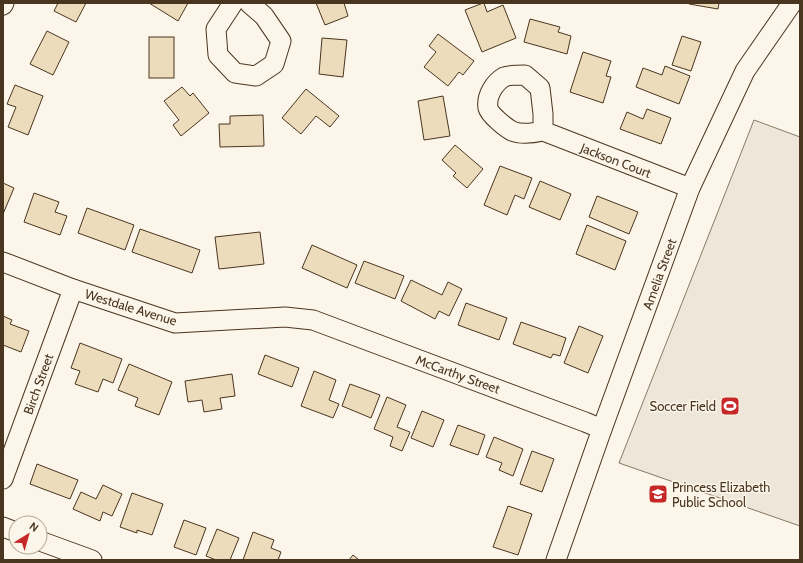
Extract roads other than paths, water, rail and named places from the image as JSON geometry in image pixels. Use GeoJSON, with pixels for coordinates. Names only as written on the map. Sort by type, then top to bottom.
{"type":"FeatureCollection","features":[{"type":"Feature","properties":{"kind":"street"},"geometry":{"type":"LineString","coordinates":[[233,3],[216,29],[218,55],[235,73],[256,76],[274,64],[281,41],[264,16],[249,3]]}},
{"type":"Feature","properties":{"kind":"street","name":"Amelia Street"},"geometry":{"type":"LineString","coordinates":[[556,560],[690,188],[745,71],[792,3]]}},
{"type":"Feature","properties":{"kind":"street","name":"Jackson Court"},"geometry":{"type":"LineString","coordinates":[[543,131],[690,188]]}},
{"type":"Feature","properties":{"kind":"street","name":"Westdale Avenue"},"geometry":{"type":"LineString","coordinates":[[3,262],[74,289],[175,323],[285,317],[313,320]]}},
{"type":"Feature","properties":{"kind":"street","name":"Birch Street"},"geometry":{"type":"LineString","coordinates":[[3,479],[74,289]]}},
{"type":"Feature","properties":{"kind":"street","name":"McCarthy Street"},"geometry":{"type":"LineString","coordinates":[[313,320],[602,429]]}},
{"type":"Feature","properties":{"kind":"street"},"geometry":{"type":"LineString","coordinates":[[48,544],[92,560]]}},
{"type":"Feature","properties":{"kind":"place","name":"Soccer Field"},"geometry":{"type":"Point","coordinates":[730,406]}},
{"type":"Feature","properties":{"kind":"place","name":"Princess Elizabeth Public School"},"geometry":{"type":"Point","coordinates":[658,494]}}]}
